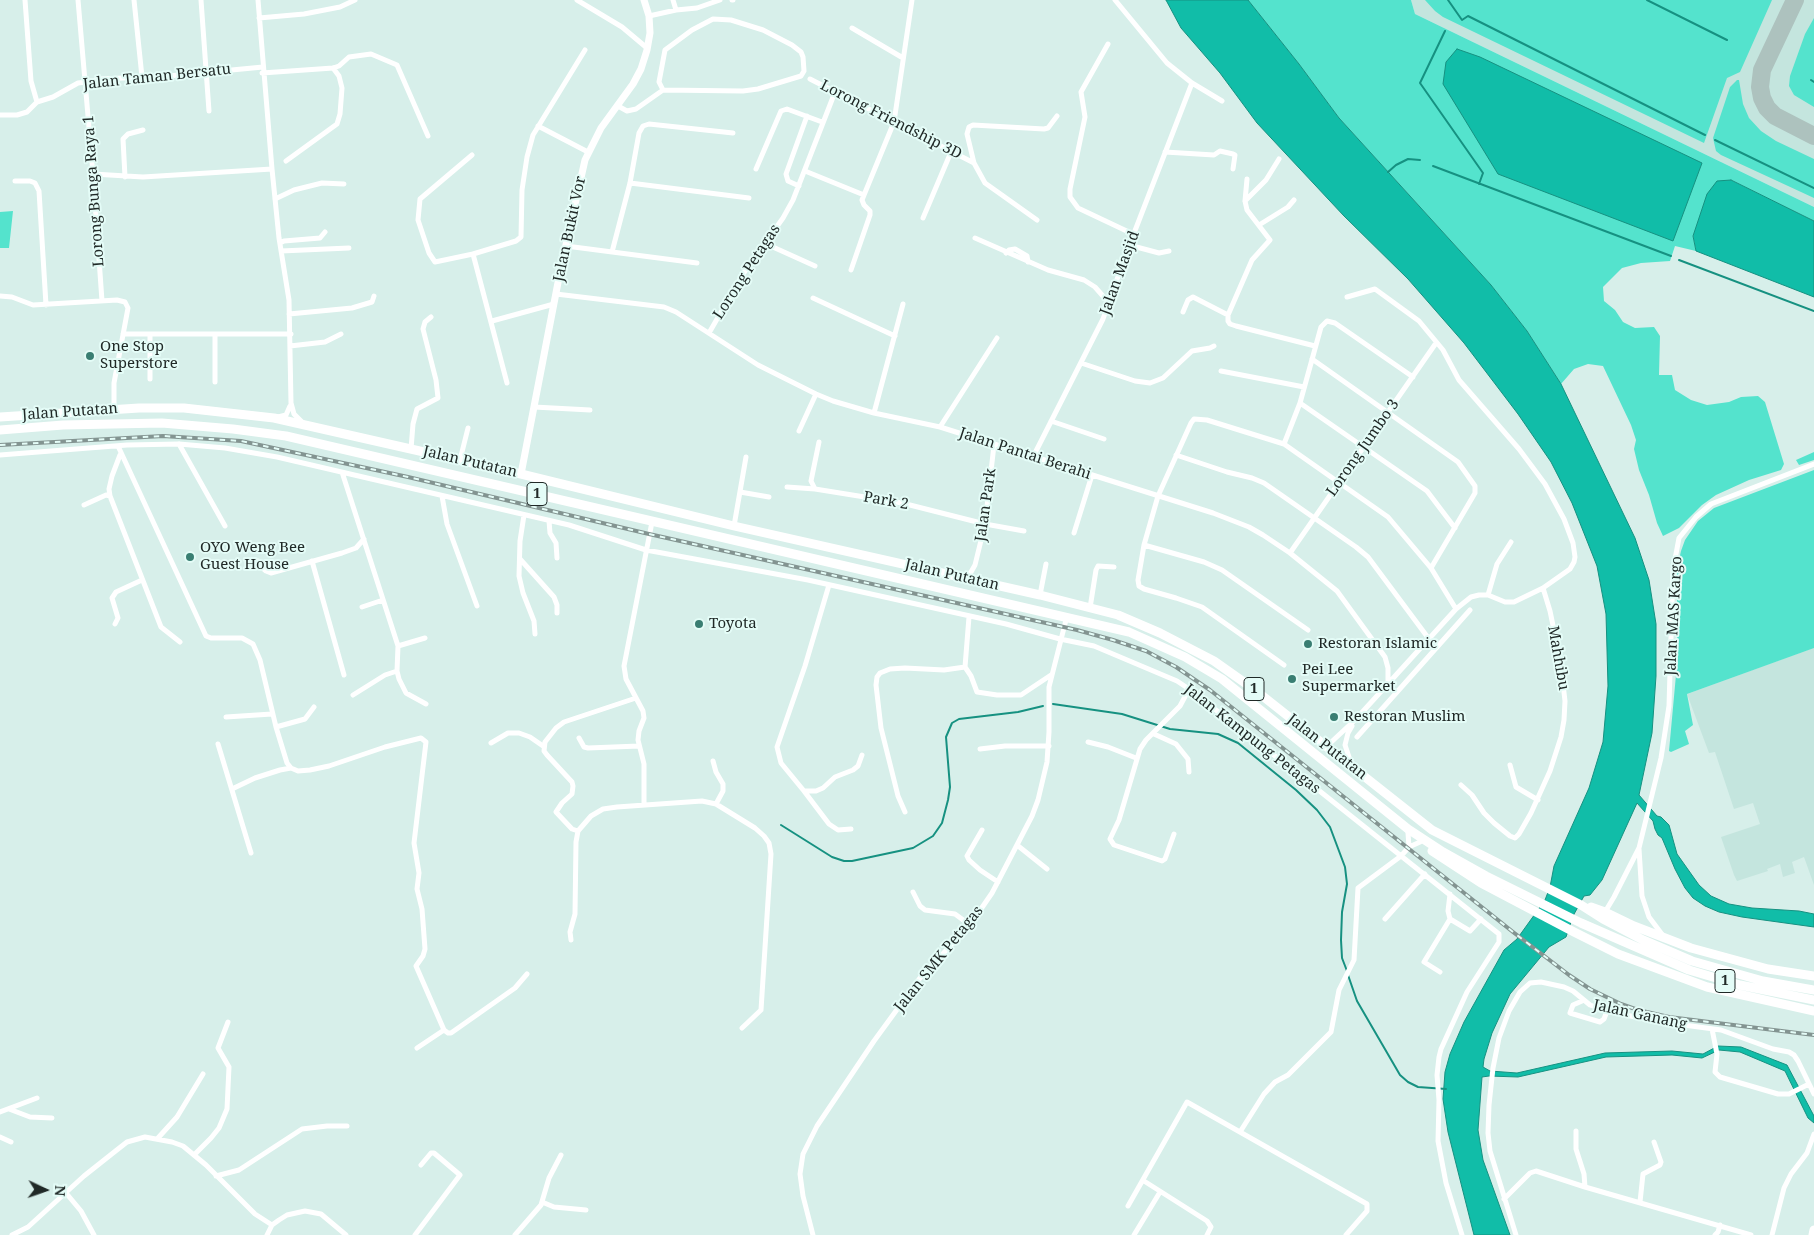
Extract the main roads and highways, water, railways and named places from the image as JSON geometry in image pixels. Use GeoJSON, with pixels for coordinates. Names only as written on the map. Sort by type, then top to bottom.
{"type":"FeatureCollection","features":[{"type":"Feature","properties":{"kind":"highway","name":"Jalan Putatan"},"geometry":{"type":"LineString","coordinates":[[0,417],[114,408],[184,408],[274,418],[518,473],[734,526],[1040,595],[1118,615],[1160,632],[1214,661],[1255,690],[1432,830],[1581,905],[1643,940],[1692,961],[1763,982],[1814,990]]}},
{"type":"Feature","properties":{"kind":"highway"},"geometry":{"type":"LineString","coordinates":[[233,429],[235,413]]}},
{"type":"Feature","properties":{"kind":"highway","name":"Jalan Putatan"},"geometry":{"type":"LineString","coordinates":[[0,430],[63,425],[182,424],[302,439],[1129,632],[1157,643],[1208,670],[1249,700],[1398,821],[1484,880],[1688,970],[1715,979],[1784,996],[1814,1000]]}},
{"type":"Feature","properties":{"kind":"highway"},"geometry":{"type":"LineString","coordinates":[[512,488],[518,473]]}},
{"type":"Feature","properties":{"kind":"highway"},"geometry":{"type":"LineString","coordinates":[[684,529],[686,514]]}},
{"type":"Feature","properties":{"kind":"highway"},"geometry":{"type":"LineString","coordinates":[[1398,821],[1408,833],[1450,865],[1484,880],[1574,932],[1618,954],[1707,987],[1814,1011]]}},
{"type":"Feature","properties":{"kind":"highway"},"geometry":{"type":"LineString","coordinates":[[1581,905],[1604,912],[1666,939],[1728,959],[1768,969],[1814,976]]}},
{"type":"Feature","properties":{"kind":"highway"},"geometry":{"type":"LineString","coordinates":[[1813,1235],[1814,1230]]}},
{"type":"Feature","properties":{"kind":"waterway"},"geometry":{"type":"LineString","coordinates":[[1448,0],[1462,20],[1468,16],[1705,135]]}},
{"type":"Feature","properties":{"kind":"waterway"},"geometry":{"type":"LineString","coordinates":[[1647,0],[1727,40]]}},
{"type":"Feature","properties":{"kind":"waterway"},"geometry":{"type":"LineString","coordinates":[[1445,31],[1420,83],[1483,173],[1479,184]]}},
{"type":"Feature","properties":{"kind":"waterway"},"geometry":{"type":"LineString","coordinates":[[1715,140],[1814,188]]}},
{"type":"Feature","properties":{"kind":"waterway"},"geometry":{"type":"LineString","coordinates":[[1388,172],[1396,165],[1408,159],[1420,160]]}},
{"type":"Feature","properties":{"kind":"waterway"},"geometry":{"type":"LineString","coordinates":[[1433,166],[1671,256]]}},
{"type":"Feature","properties":{"kind":"waterway"},"geometry":{"type":"LineString","coordinates":[[1679,260],[1814,311]]}},
{"type":"Feature","properties":{"kind":"waterway"},"geometry":{"type":"LineString","coordinates":[[1053,704],[1122,714],[1170,729],[1218,734],[1238,743],[1296,790],[1317,810],[1330,827],[1345,867],[1347,884],[1342,912],[1341,940],[1342,958],[1347,971]]}},
{"type":"Feature","properties":{"kind":"waterway"},"geometry":{"type":"LineString","coordinates":[[781,825],[832,857],[844,861],[913,848],[933,836],[942,823],[950,787],[946,737],[952,723],[959,719],[1018,712],[1043,706]]}},
{"type":"Feature","properties":{"kind":"waterway"},"geometry":{"type":"LineString","coordinates":[[1348,975],[1357,1001],[1400,1075],[1418,1087],[1446,1089]]}},
{"type":"Feature","properties":{"kind":"railway"},"geometry":{"type":"LineString","coordinates":[[0,445],[163,436],[241,441],[408,477],[649,534],[1077,630],[1113,640],[1146,651],[1176,667],[1210,690],[1513,932],[1590,989],[1621,1004],[1669,1017],[1814,1035]]}},
{"type":"Feature","properties":{"kind":"place","name":"One Stop Superstore"},"geometry":{"type":"Point","coordinates":[90,356]}},
{"type":"Feature","properties":{"kind":"place","name":"OYO Weng Bee Guest House"},"geometry":{"type":"Point","coordinates":[190,557]}},
{"type":"Feature","properties":{"kind":"place","name":"Toyota"},"geometry":{"type":"Point","coordinates":[699,624]}},
{"type":"Feature","properties":{"kind":"place","name":"Restoran Islamic"},"geometry":{"type":"Point","coordinates":[1308,644]}},
{"type":"Feature","properties":{"kind":"place","name":"Pei Lee Supermarket"},"geometry":{"type":"Point","coordinates":[1292,679]}},
{"type":"Feature","properties":{"kind":"place","name":"Restoran Muslim"},"geometry":{"type":"Point","coordinates":[1334,717]}}]}
